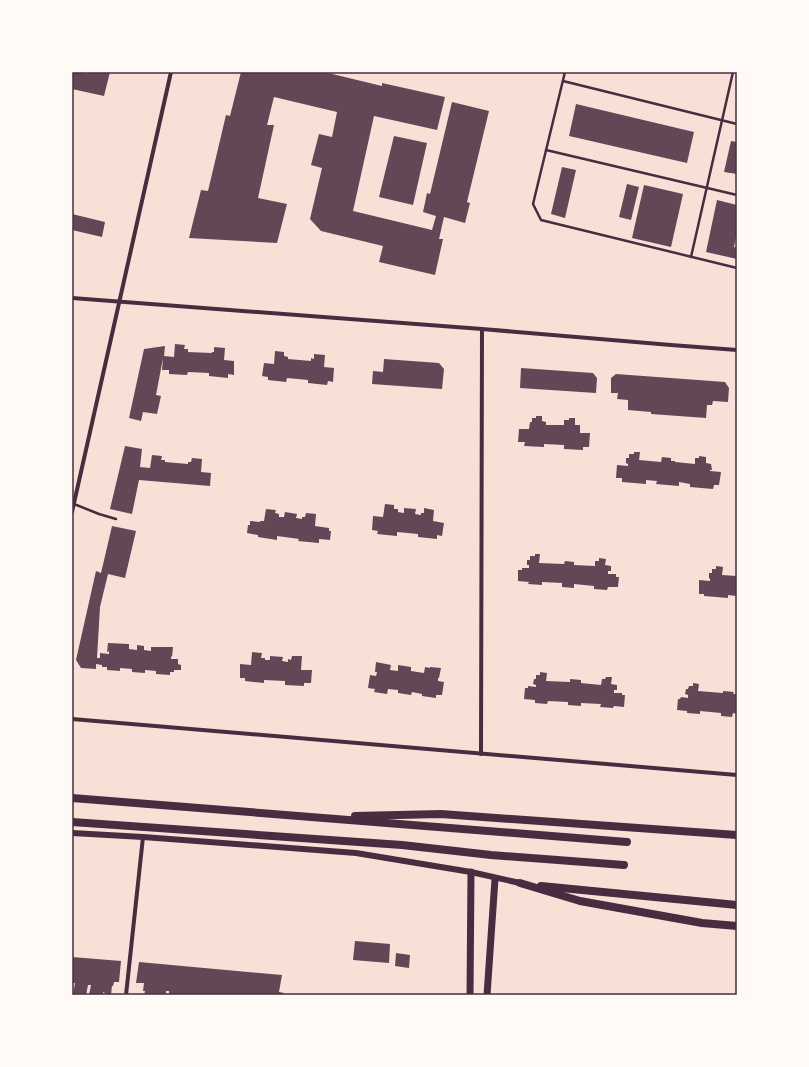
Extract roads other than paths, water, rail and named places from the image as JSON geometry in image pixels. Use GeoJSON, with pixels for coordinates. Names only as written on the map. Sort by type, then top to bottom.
{"type":"FeatureCollection","features":[{"type":"Feature","properties":{"kind":"main road"},"geometry":{"type":"LineString","coordinates":[[72,798],[627,842]]}},
{"type":"Feature","properties":{"kind":"main road"},"geometry":{"type":"LineString","coordinates":[[310,817],[441,814],[737,835]]}},
{"type":"Feature","properties":{"kind":"main road"},"geometry":{"type":"LineString","coordinates":[[72,822],[402,845],[491,855],[624,865]]}},
{"type":"Feature","properties":{"kind":"main road"},"geometry":{"type":"LineString","coordinates":[[470,995],[471,872]]}},
{"type":"Feature","properties":{"kind":"main road"},"geometry":{"type":"LineString","coordinates":[[487,995],[495,878]]}},
{"type":"Feature","properties":{"kind":"main road"},"geometry":{"type":"LineString","coordinates":[[520,884],[737,905]]}},
{"type":"Feature","properties":{"kind":"main road"},"geometry":{"type":"LineString","coordinates":[[520,884],[580,901],[702,923],[737,926]]}},
{"type":"Feature","properties":{"kind":"street"},"geometry":{"type":"LineString","coordinates":[[72,512],[171,72]]}},
{"type":"Feature","properties":{"kind":"street"},"geometry":{"type":"LineString","coordinates":[[72,298],[737,350]]}},
{"type":"Feature","properties":{"kind":"street"},"geometry":{"type":"LineString","coordinates":[[480,754],[482,329]]}},
{"type":"Feature","properties":{"kind":"street"},"geometry":{"type":"LineString","coordinates":[[72,719],[737,775]]}},
{"type":"Feature","properties":{"kind":"street"},"geometry":{"type":"LineString","coordinates":[[72,833],[356,853],[471,872],[520,884]]}},
{"type":"Feature","properties":{"kind":"street"},"geometry":{"type":"LineString","coordinates":[[126,995],[142,837]]}},
{"type":"Feature","properties":{"kind":"lane"},"geometry":{"type":"LineString","coordinates":[[565,72],[533,204],[541,220],[737,268]]}},
{"type":"Feature","properties":{"kind":"lane"},"geometry":{"type":"LineString","coordinates":[[691,257],[732,72]]}},
{"type":"Feature","properties":{"kind":"lane"},"geometry":{"type":"LineString","coordinates":[[563,81],[737,124]]}},
{"type":"Feature","properties":{"kind":"lane"},"geometry":{"type":"LineString","coordinates":[[546,150],[737,195]]}},
{"type":"Feature","properties":{"kind":"lane"},"geometry":{"type":"LineString","coordinates":[[74,504],[116,519]]}}]}
